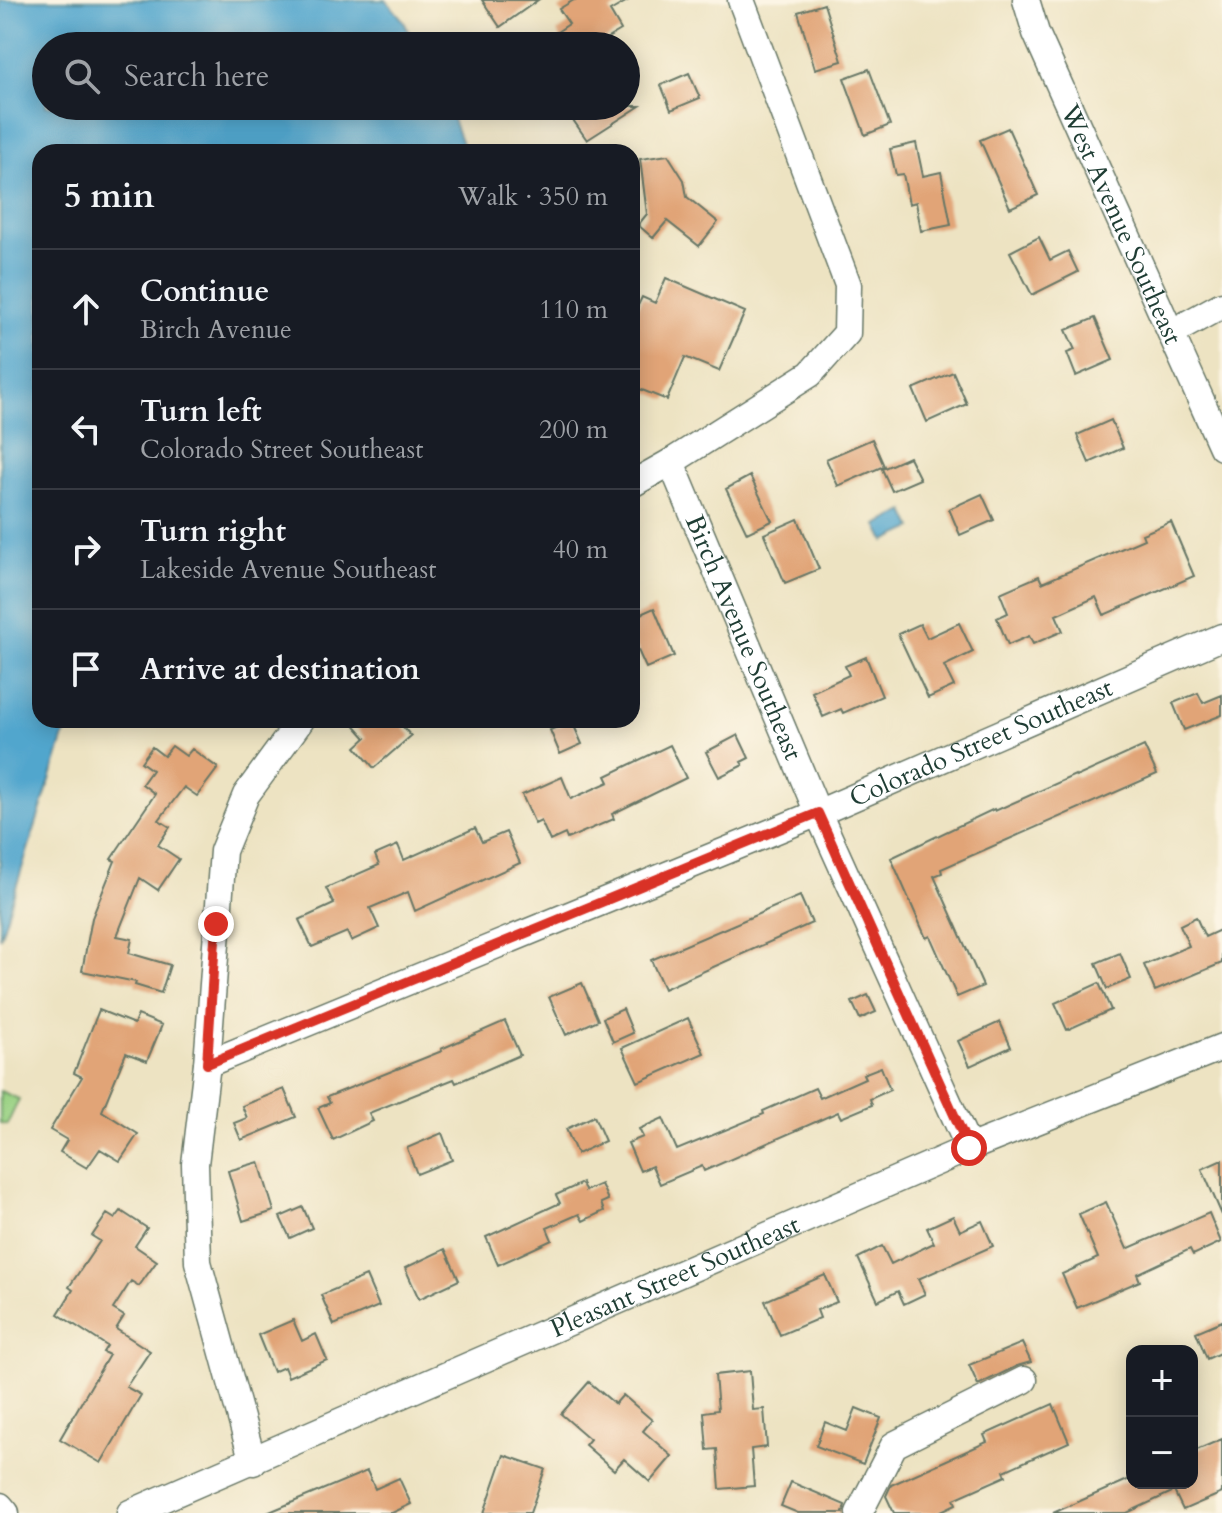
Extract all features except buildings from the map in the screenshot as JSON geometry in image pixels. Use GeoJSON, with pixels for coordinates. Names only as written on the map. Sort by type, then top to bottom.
{"type":"FeatureCollection","features":[{"type":"Feature","properties":{"kind":"street"},"geometry":{"type":"LineString","coordinates":[[640,479],[810,374],[847,333],[848,285],[741,0]]}},
{"type":"Feature","properties":{"kind":"street","name":"West Avenue Southeast"},"geometry":{"type":"LineString","coordinates":[[1026,0],[1036,33],[1222,447]]}},
{"type":"Feature","properties":{"kind":"street"},"geometry":{"type":"LineString","coordinates":[[1171,333],[1222,305]]}},
{"type":"Feature","properties":{"kind":"street","name":"Birch Avenue Southeast"},"geometry":{"type":"LineString","coordinates":[[671,462],[818,813],[969,1148]]}},
{"type":"Feature","properties":{"kind":"street","name":"Colorado Street Southeast"},"geometry":{"type":"LineString","coordinates":[[207,1064],[818,813],[1222,637]]}},
{"type":"Feature","properties":{"kind":"street"},"geometry":{"type":"LineString","coordinates":[[253,1462],[198,1262],[195,1164],[207,1064],[223,851],[246,795],[295,728]]}},
{"type":"Feature","properties":{"kind":"street","name":"Pleasant Street Southeast"},"geometry":{"type":"LineString","coordinates":[[130,1513],[969,1148],[1222,1047]]}},
{"type":"Feature","properties":{"kind":"street"},"geometry":{"type":"LineString","coordinates":[[859,1513],[894,1445],[1024,1380]]}},
{"type":"Feature","properties":{"kind":"street"},"geometry":{"type":"LineString","coordinates":[[0,1506],[6,1513]]}},
{"type":"Feature","properties":{"kind":"green space"},"geometry":{"type":"Polygon","coordinates":[[[0,1091],[19,1099],[7,1125],[0,1123],[0,1091]]]}},
{"type":"Feature","properties":{"kind":"water"},"geometry":{"type":"Polygon","coordinates":[[[0,0],[386,0],[409,32],[32,32],[32,120],[453,120],[462,144],[32,144],[32,728],[66,728],[0,938],[0,0]]]}},
{"type":"Feature","properties":{"kind":"water"},"geometry":{"type":"Polygon","coordinates":[[[905,511],[913,528],[885,541],[877,525],[905,511]]]}},
{"type":"Feature","properties":{"kind":"route"},"geometry":{"type":"LineString","coordinates":[[216,924],[207,1064],[818,813],[969,1148]]}}]}
